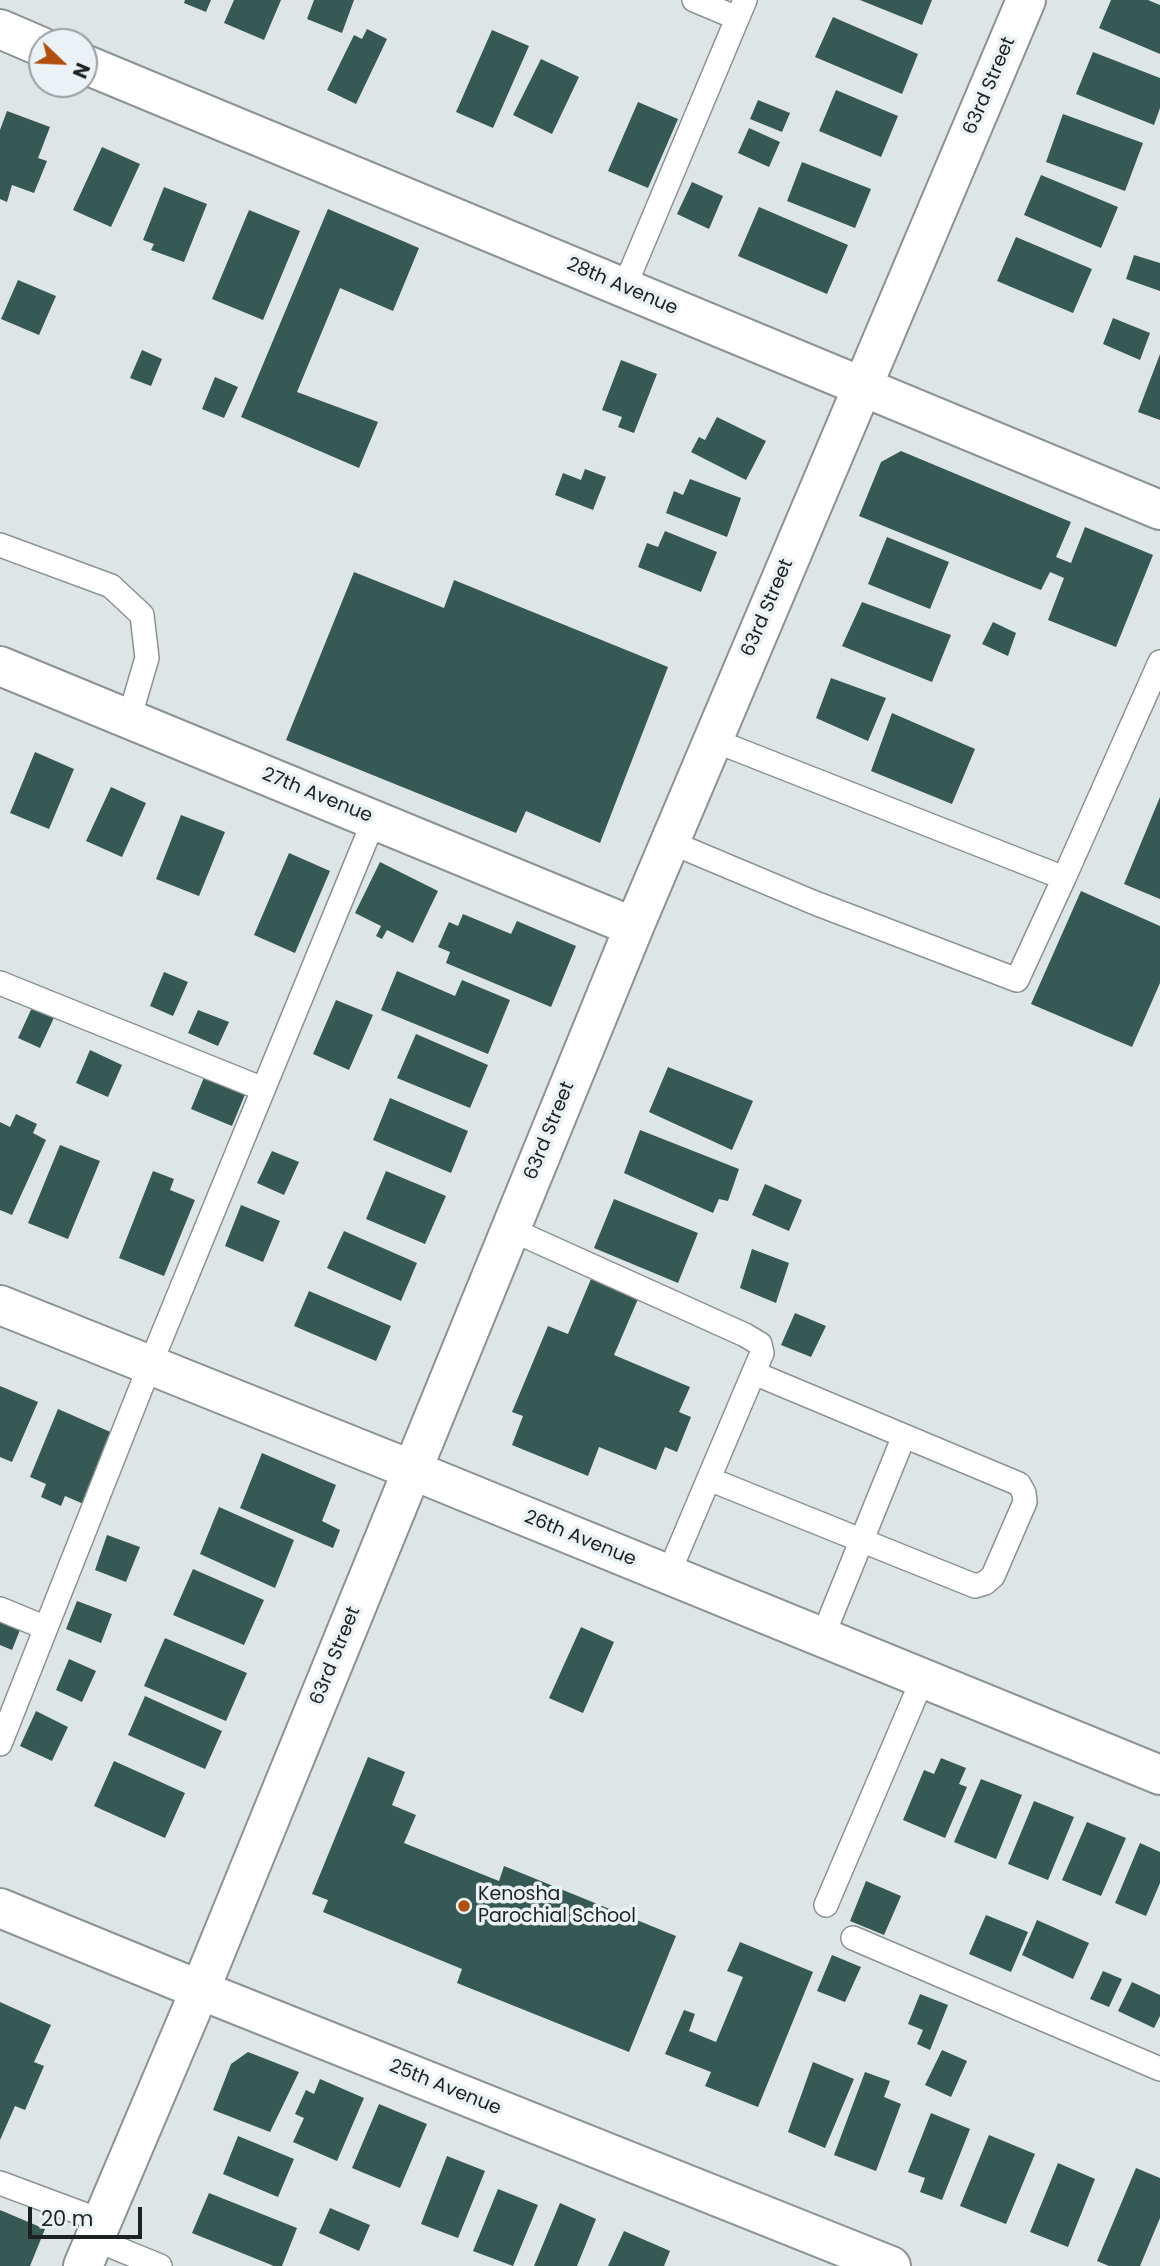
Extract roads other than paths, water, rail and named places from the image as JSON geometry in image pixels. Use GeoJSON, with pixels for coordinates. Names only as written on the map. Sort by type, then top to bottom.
{"type":"FeatureCollection","features":[{"type":"Feature","properties":{"kind":"street","name":"63rd Street"},"geometry":{"type":"LineString","coordinates":[[93,2242],[200,1990],[634,927],[1026,0]]}},
{"type":"Feature","properties":{"kind":"street"},"geometry":{"type":"LineString","coordinates":[[0,29],[28,41]]}},
{"type":"Feature","properties":{"kind":"street","name":"28th Avenue"},"geometry":{"type":"LineString","coordinates":[[98,70],[1160,510]]}},
{"type":"Feature","properties":{"kind":"street","name":"27th Avenue"},"geometry":{"type":"LineString","coordinates":[[0,666],[634,927]]}},
{"type":"Feature","properties":{"kind":"street","name":"26th Avenue"},"geometry":{"type":"LineString","coordinates":[[0,1305],[1160,1775]]}},
{"type":"Feature","properties":{"kind":"street","name":"25th Avenue"},"geometry":{"type":"LineString","coordinates":[[0,1908],[891,2266]]}},
{"type":"Feature","properties":{"kind":"lane"},"geometry":{"type":"LineString","coordinates":[[624,288],[741,9],[694,0]]}},
{"type":"Feature","properties":{"kind":"lane"},"geometry":{"type":"LineString","coordinates":[[0,545],[111,586],[142,615],[147,658],[130,719]]}},
{"type":"Feature","properties":{"kind":"lane"},"geometry":{"type":"LineString","coordinates":[[670,842],[815,903],[1017,980],[1160,662]]}},
{"type":"Feature","properties":{"kind":"lane"},"geometry":{"type":"LineString","coordinates":[[713,740],[1064,878]]}},
{"type":"Feature","properties":{"kind":"lane"},"geometry":{"type":"LineString","coordinates":[[0,1744],[150,1365],[374,820]]}},
{"type":"Feature","properties":{"kind":"lane"},"geometry":{"type":"LineString","coordinates":[[0,983],[263,1089]]}},
{"type":"Feature","properties":{"kind":"lane"},"geometry":{"type":"LineString","coordinates":[[510,1229],[760,1344],[762,1353],[668,1575]]}},
{"type":"Feature","properties":{"kind":"lane"},"geometry":{"type":"LineString","coordinates":[[709,1479],[975,1586],[985,1583],[993,1576],[1025,1502],[1019,1484],[754,1373]]}},
{"type":"Feature","properties":{"kind":"lane"},"geometry":{"type":"LineString","coordinates":[[822,1637],[904,1436]]}},
{"type":"Feature","properties":{"kind":"lane"},"geometry":{"type":"LineString","coordinates":[[0,1609],[46,1628]]}},
{"type":"Feature","properties":{"kind":"lane"},"geometry":{"type":"LineString","coordinates":[[825,1905],[923,1678]]}},
{"type":"Feature","properties":{"kind":"lane"},"geometry":{"type":"LineString","coordinates":[[853,1938],[1160,2069]]}},
{"type":"Feature","properties":{"kind":"lane"},"geometry":{"type":"LineString","coordinates":[[0,2183],[93,2242],[160,2266]]}},
{"type":"Feature","properties":{"kind":"place","name":"Kenosha Parochial School"},"geometry":{"type":"Point","coordinates":[464,1906]}}]}
